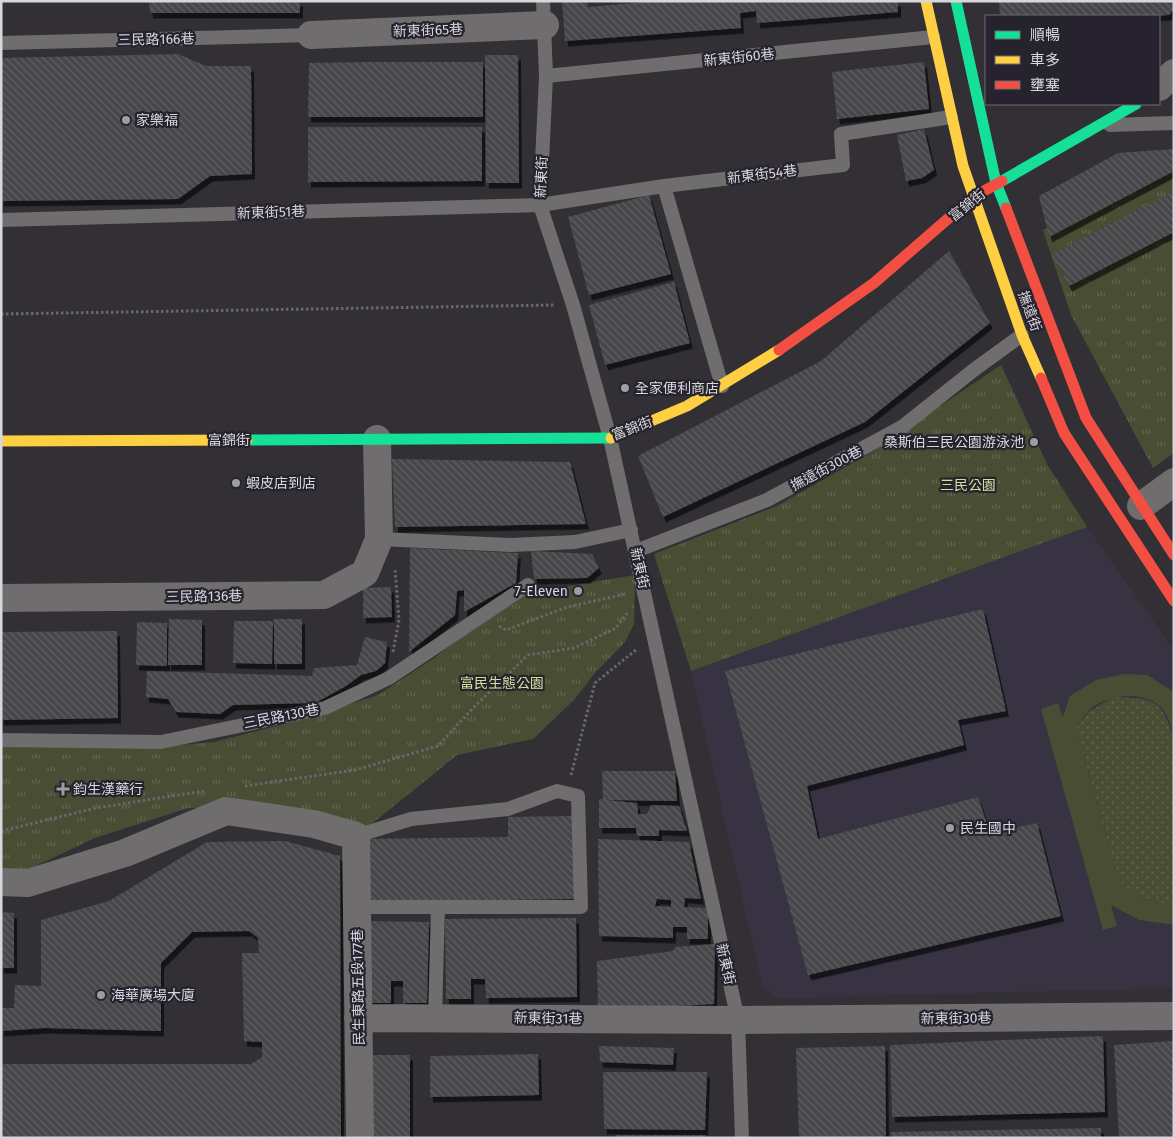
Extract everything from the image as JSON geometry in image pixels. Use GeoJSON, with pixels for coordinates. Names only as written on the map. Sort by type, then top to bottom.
{"type":"FeatureCollection","features":[{"type":"Feature","properties":{"kind":"street","name":"撫遠街"},"geometry":{"type":"LineString","coordinates":[[926,1],[950,117],[973,197],[1022,334],[1064,433],[1174,601]]}},
{"type":"Feature","properties":{"kind":"street","name":"撫遠街"},"geometry":{"type":"LineString","coordinates":[[956,1],[996,183],[1086,418],[1141,506],[1174,554]]}},
{"type":"Feature","properties":{"kind":"street","name":"新東街65巷"},"geometry":{"type":"LineString","coordinates":[[311,35],[544,13]]}},
{"type":"Feature","properties":{"kind":"street"},"geometry":{"type":"LineString","coordinates":[[1160,86],[1174,73]]}},
{"type":"Feature","properties":{"kind":"street","name":"富錦街"},"geometry":{"type":"LineString","coordinates":[[1,441],[610,438],[687,406],[761,363],[874,283],[973,197],[996,183],[1022,171],[1097,125],[1134,105]]}},
{"type":"Feature","properties":{"kind":"street"},"geometry":{"type":"LineString","coordinates":[[376,439],[377,544]]}},
{"type":"Feature","properties":{"kind":"street"},"geometry":{"type":"LineString","coordinates":[[1141,506],[1174,482]]}},
{"type":"Feature","properties":{"kind":"street","name":"三民路136巷"},"geometry":{"type":"LineString","coordinates":[[1,598],[324,595],[365,573],[377,544]]}},
{"type":"Feature","properties":{"kind":"street"},"geometry":{"type":"LineString","coordinates":[[1,882],[28,883],[125,853],[226,810],[314,824],[356,836]]}},
{"type":"Feature","properties":{"kind":"street","name":"民生東路五段177巷"},"geometry":{"type":"LineString","coordinates":[[356,836],[360,1138]]}},
{"type":"Feature","properties":{"kind":"street","name":"新東街30巷"},"geometry":{"type":"LineString","coordinates":[[738,1020],[1174,1016]]}},
{"type":"Feature","properties":{"kind":"street","name":"新東街31巷"},"geometry":{"type":"LineString","coordinates":[[358,1018],[738,1020]]}},
{"type":"Feature","properties":{"kind":"lane","name":"新東街"},"geometry":{"type":"LineString","coordinates":[[544,13],[546,76],[540,205],[573,305],[610,438],[738,1020],[742,1138]]}},
{"type":"Feature","properties":{"kind":"lane","name":"三民路166巷"},"geometry":{"type":"LineString","coordinates":[[1,43],[311,35]]}},
{"type":"Feature","properties":{"kind":"lane","name":"新東街60巷"},"geometry":{"type":"LineString","coordinates":[[546,76],[933,37]]}},
{"type":"Feature","properties":{"kind":"lane","name":"新東街54巷"},"geometry":{"type":"LineString","coordinates":[[540,205],[664,186],[843,165],[841,134],[950,117]]}},
{"type":"Feature","properties":{"kind":"lane"},"geometry":{"type":"LineString","coordinates":[[1097,125],[1174,123]]}},
{"type":"Feature","properties":{"kind":"lane"},"geometry":{"type":"LineString","coordinates":[[664,186],[722,386]]}},
{"type":"Feature","properties":{"kind":"lane","name":"新東街51巷"},"geometry":{"type":"LineString","coordinates":[[1,220],[540,205]]}},
{"type":"Feature","properties":{"kind":"lane","name":"撫遠街300巷"},"geometry":{"type":"LineString","coordinates":[[636,551],[768,500],[902,427],[1022,334]]}},
{"type":"Feature","properties":{"kind":"lane"},"geometry":{"type":"LineString","coordinates":[[377,544],[511,545],[575,542],[631,530]]}},
{"type":"Feature","properties":{"kind":"lane","name":"三民路130巷"},"geometry":{"type":"LineString","coordinates":[[1,740],[161,742],[325,708],[389,678],[528,585]]}},
{"type":"Feature","properties":{"kind":"lane"},"geometry":{"type":"LineString","coordinates":[[356,836],[410,819],[508,809],[557,791],[578,796],[580,907],[357,907]]}},
{"type":"Feature","properties":{"kind":"lane"},"geometry":{"type":"LineString","coordinates":[[435,1017],[438,907]]}},
{"type":"Feature","properties":{"kind":"path"},"geometry":{"type":"LineString","coordinates":[[1,314],[573,305]]}},
{"type":"Feature","properties":{"kind":"path"},"geometry":{"type":"LineString","coordinates":[[377,544],[395,570],[399,620],[389,678]]}},
{"type":"Feature","properties":{"kind":"path"},"geometry":{"type":"LineString","coordinates":[[578,796],[571,774],[595,683],[653,636]]}},
{"type":"Feature","properties":{"kind":"shaded area","name":"民生國中"},"geometry":{"type":"Polygon","coordinates":[[[1087,527],[1174,650],[1174,988],[776,998],[762,985],[691,671],[1087,527]]]}},
{"type":"Feature","properties":{"kind":"green space"},"geometry":{"type":"Polygon","coordinates":[[[1174,162],[1174,453],[1153,468],[1071,315],[1043,230],[1174,162]]]}},
{"type":"Feature","properties":{"kind":"green space","name":"三民公園"},"geometry":{"type":"Polygon","coordinates":[[[1001,365],[1047,464],[1087,527],[691,671],[654,554],[777,506],[872,452],[1001,365]]]}},
{"type":"Feature","properties":{"kind":"green space","name":"富民生態公園"},"geometry":{"type":"Polygon","coordinates":[[[635,575],[634,624],[625,642],[594,674],[574,700],[533,739],[457,755],[368,827],[316,812],[188,808],[95,838],[23,872],[1,870],[1,747],[22,745],[145,748],[214,742],[304,719],[378,695],[434,658],[515,595],[635,575]]]}},
{"type":"Feature","properties":{"kind":"green space"},"geometry":{"type":"Polygon","coordinates":[[[1125,674],[1147,675],[1174,692],[1174,739],[1167,716],[1160,707],[1141,697],[1117,697],[1106,700],[1087,712],[1076,728],[1117,877],[1136,895],[1148,901],[1174,905],[1174,925],[1139,920],[1111,905],[1117,926],[1103,930],[1041,709],[1058,703],[1063,717],[1070,696],[1096,680],[1125,674]]]}},
{"type":"Feature","properties":{"kind":"green space"},"geometry":{"type":"Polygon","coordinates":[[[1114,697],[1139,698],[1154,704],[1165,716],[1174,739],[1174,905],[1148,901],[1136,895],[1117,877],[1076,728],[1088,712],[1114,697]]]}},
{"type":"Feature","properties":{"kind":"building"},"geometry":{"type":"Polygon","coordinates":[[[149,1],[300,1],[300,13],[150,13],[149,1]]]}},
{"type":"Feature","properties":{"kind":"building"},"geometry":{"type":"Polygon","coordinates":[[[562,1],[587,1],[588,7],[658,1],[898,1],[898,12],[757,23],[756,11],[740,13],[741,28],[565,41],[562,1]]]}},
{"type":"Feature","properties":{"kind":"building"},"geometry":{"type":"Polygon","coordinates":[[[999,1],[1174,1],[1174,9],[1169,15],[1000,15],[999,1]]]}},
{"type":"Feature","properties":{"kind":"building","name":"家樂福"},"geometry":{"type":"Polygon","coordinates":[[[178,54],[206,66],[251,66],[252,174],[210,176],[178,199],[1,201],[1,58],[178,54]]]}},
{"type":"Feature","properties":{"kind":"building"},"geometry":{"type":"Polygon","coordinates":[[[485,55],[518,55],[519,183],[486,183],[485,55]]]}},
{"type":"Feature","properties":{"kind":"building"},"geometry":{"type":"Polygon","coordinates":[[[483,62],[483,117],[308,117],[309,63],[483,62]]]}},
{"type":"Feature","properties":{"kind":"building"},"geometry":{"type":"Polygon","coordinates":[[[924,62],[929,109],[837,119],[832,72],[924,62]]]}},
{"type":"Feature","properties":{"kind":"building"},"geometry":{"type":"Polygon","coordinates":[[[308,127],[482,127],[482,181],[308,182],[308,127]]]}},
{"type":"Feature","properties":{"kind":"building"},"geometry":{"type":"Polygon","coordinates":[[[924,129],[934,170],[922,178],[906,181],[897,135],[924,129]]]}},
{"type":"Feature","properties":{"kind":"building"},"geometry":{"type":"Polygon","coordinates":[[[1174,149],[1174,171],[1049,237],[1039,196],[1118,153],[1174,149]]]}},
{"type":"Feature","properties":{"kind":"building"},"geometry":{"type":"Polygon","coordinates":[[[1174,191],[1174,232],[1069,286],[1052,254],[1174,191]]]}},
{"type":"Feature","properties":{"kind":"building"},"geometry":{"type":"Polygon","coordinates":[[[649,195],[671,274],[589,295],[568,217],[649,195]]]}},
{"type":"Feature","properties":{"kind":"building"},"geometry":{"type":"Polygon","coordinates":[[[949,251],[990,323],[865,422],[663,517],[638,456],[821,361],[949,251]]]}},
{"type":"Feature","properties":{"kind":"building"},"geometry":{"type":"Polygon","coordinates":[[[674,282],[690,343],[605,365],[589,305],[674,282]]]}},
{"type":"Feature","properties":{"kind":"building"},"geometry":{"type":"Polygon","coordinates":[[[392,459],[570,462],[586,524],[395,527],[392,459]]]}},
{"type":"Feature","properties":{"kind":"building"},"geometry":{"type":"Polygon","coordinates":[[[410,548],[518,553],[516,583],[464,612],[464,590],[457,591],[455,615],[409,652],[410,548]]]}},
{"type":"Feature","properties":{"kind":"building"},"geometry":{"type":"Polygon","coordinates":[[[531,551],[592,554],[599,568],[587,578],[534,579],[531,551]]]}},
{"type":"Feature","properties":{"kind":"building"},"geometry":{"type":"Polygon","coordinates":[[[391,587],[392,617],[363,618],[363,588],[391,587]]]}},
{"type":"Feature","properties":{"kind":"building","name":"民生國中"},"geometry":{"type":"Polygon","coordinates":[[[983,609],[1006,711],[958,720],[964,745],[807,786],[818,839],[978,797],[990,833],[1037,823],[1061,916],[808,975],[725,671],[983,609]]]}},
{"type":"Feature","properties":{"kind":"building"},"geometry":{"type":"Polygon","coordinates":[[[169,619],[202,620],[202,665],[168,665],[169,619]]]}},
{"type":"Feature","properties":{"kind":"building"},"geometry":{"type":"Polygon","coordinates":[[[274,619],[302,619],[302,664],[274,664],[274,619]]]}},
{"type":"Feature","properties":{"kind":"building"},"geometry":{"type":"Polygon","coordinates":[[[234,621],[273,621],[272,664],[233,663],[234,621]]]}},
{"type":"Feature","properties":{"kind":"building"},"geometry":{"type":"Polygon","coordinates":[[[137,622],[167,623],[167,666],[136,665],[137,622]]]}},
{"type":"Feature","properties":{"kind":"building"},"geometry":{"type":"Polygon","coordinates":[[[117,631],[118,718],[1,720],[1,632],[117,631]]]}},
{"type":"Feature","properties":{"kind":"building"},"geometry":{"type":"Polygon","coordinates":[[[365,637],[387,642],[385,663],[376,671],[361,675],[346,686],[315,703],[233,705],[220,714],[176,712],[168,699],[146,697],[147,671],[312,676],[314,668],[357,665],[365,637]]]}},
{"type":"Feature","properties":{"kind":"building"},"geometry":{"type":"Polygon","coordinates":[[[602,771],[675,771],[677,801],[606,800],[637,803],[638,814],[647,814],[651,805],[679,806],[687,831],[659,830],[659,836],[637,836],[636,828],[599,828],[599,799],[603,799],[602,771]]]}},
{"type":"Feature","properties":{"kind":"building"},"geometry":{"type":"Polygon","coordinates":[[[574,816],[575,899],[362,902],[361,839],[508,837],[508,817],[574,816]]]}},
{"type":"Feature","properties":{"kind":"building"},"geometry":{"type":"Polygon","coordinates":[[[598,839],[689,842],[701,899],[685,898],[684,907],[708,908],[708,939],[687,939],[687,927],[673,927],[673,938],[599,936],[598,839]],[[657,899],[655,906],[671,907],[671,900],[657,899]]]}},
{"type":"Feature","properties":{"kind":"building","name":"海華廣場大廈"},"geometry":{"type":"Polygon","coordinates":[[[285,841],[340,856],[341,1138],[1,1138],[1,1064],[251,1064],[262,1057],[262,1042],[244,1041],[242,953],[259,953],[258,938],[249,931],[192,932],[161,963],[161,1031],[45,1028],[1,1031],[1,1008],[14,1008],[15,985],[41,986],[41,920],[109,901],[207,842],[285,841]]]}},
{"type":"Feature","properties":{"kind":"building"},"geometry":{"type":"Polygon","coordinates":[[[1,912],[14,913],[14,968],[1,968],[1,912]]]}},
{"type":"Feature","properties":{"kind":"building"},"geometry":{"type":"Polygon","coordinates":[[[576,918],[577,997],[486,998],[485,979],[471,979],[471,999],[446,999],[445,919],[576,918]]]}},
{"type":"Feature","properties":{"kind":"building"},"geometry":{"type":"Polygon","coordinates":[[[366,921],[429,922],[427,1003],[403,1003],[403,981],[391,981],[391,1003],[364,1003],[366,921]]]}},
{"type":"Feature","properties":{"kind":"building"},"geometry":{"type":"Polygon","coordinates":[[[715,944],[714,1004],[598,1010],[597,961],[673,951],[675,947],[715,944]]]}},
{"type":"Feature","properties":{"kind":"building"},"geometry":{"type":"Polygon","coordinates":[[[1103,1036],[1105,1112],[892,1117],[890,1045],[1103,1036]]]}},
{"type":"Feature","properties":{"kind":"building"},"geometry":{"type":"Polygon","coordinates":[[[1174,1041],[1174,1138],[1119,1138],[1114,1045],[1174,1041]]]}},
{"type":"Feature","properties":{"kind":"building"},"geometry":{"type":"Polygon","coordinates":[[[599,1046],[674,1048],[673,1065],[600,1062],[599,1046]]]}},
{"type":"Feature","properties":{"kind":"building"},"geometry":{"type":"Polygon","coordinates":[[[885,1046],[886,1138],[799,1138],[796,1048],[885,1046]]]}},
{"type":"Feature","properties":{"kind":"building"},"geometry":{"type":"Polygon","coordinates":[[[538,1054],[539,1095],[430,1097],[430,1056],[538,1054]]]}},
{"type":"Feature","properties":{"kind":"building"},"geometry":{"type":"Polygon","coordinates":[[[371,1055],[410,1055],[410,1138],[371,1138],[371,1055]]]}},
{"type":"Feature","properties":{"kind":"building"},"geometry":{"type":"Polygon","coordinates":[[[603,1072],[707,1072],[705,1130],[604,1129],[603,1072]]]}},
{"type":"Feature","properties":{"kind":"building"},"geometry":{"type":"Polygon","coordinates":[[[1101,1128],[1101,1138],[891,1138],[891,1132],[1101,1128]]]}},
{"type":"Feature","properties":{"kind":"building"},"geometry":{"type":"Polygon","coordinates":[[[616,1135],[706,1135],[706,1138],[616,1138],[616,1135]]]}},
{"type":"Feature","properties":{"kind":"traffic: fast"},"geometry":{"type":"LineString","coordinates":[[956,1],[996,183],[1006,208]]}},
{"type":"Feature","properties":{"kind":"traffic: fast"},"geometry":{"type":"LineString","coordinates":[[1002,181],[1134,105]]}},
{"type":"Feature","properties":{"kind":"traffic: fast"},"geometry":{"type":"LineString","coordinates":[[247,440],[611,438]]}},
{"type":"Feature","properties":{"kind":"traffic: slow"},"geometry":{"type":"LineString","coordinates":[[926,1],[963,166],[1022,335],[1041,378]]}},
{"type":"Feature","properties":{"kind":"traffic: slow"},"geometry":{"type":"LineString","coordinates":[[611,438],[687,406],[779,350]]}},
{"type":"Feature","properties":{"kind":"traffic: slow"},"geometry":{"type":"LineString","coordinates":[[1,441],[247,440]]}},
{"type":"Feature","properties":{"kind":"traffic: jam"},"geometry":{"type":"LineString","coordinates":[[779,350],[874,283],[973,197],[1002,181]]}},
{"type":"Feature","properties":{"kind":"traffic: jam"},"geometry":{"type":"LineString","coordinates":[[1006,208],[1086,418],[1174,555]]}},
{"type":"Feature","properties":{"kind":"traffic: jam"},"geometry":{"type":"LineString","coordinates":[[1041,378],[1064,433],[1174,601]]}},
{"type":"Feature","properties":{"kind":"place","name":"家樂福"},"geometry":{"type":"Point","coordinates":[126,120]}},
{"type":"Feature","properties":{"kind":"place","name":"全家便利商店"},"geometry":{"type":"Point","coordinates":[625,388]}},
{"type":"Feature","properties":{"kind":"place","name":"桑斯伯三民公園游泳池"},"geometry":{"type":"Point","coordinates":[1034,442]}},
{"type":"Feature","properties":{"kind":"place","name":"蝦皮店到店"},"geometry":{"type":"Point","coordinates":[236,483]}},
{"type":"Feature","properties":{"kind":"place","name":"7-Eleven"},"geometry":{"type":"Point","coordinates":[578,591]}},
{"type":"Feature","properties":{"kind":"place","name":"鈞生漢藥行"},"geometry":{"type":"Point","coordinates":[63,789]}},
{"type":"Feature","properties":{"kind":"place","name":"民生國中"},"geometry":{"type":"Point","coordinates":[950,828]}},
{"type":"Feature","properties":{"kind":"place","name":"海華廣場大廈"},"geometry":{"type":"Point","coordinates":[101,995]}}]}
